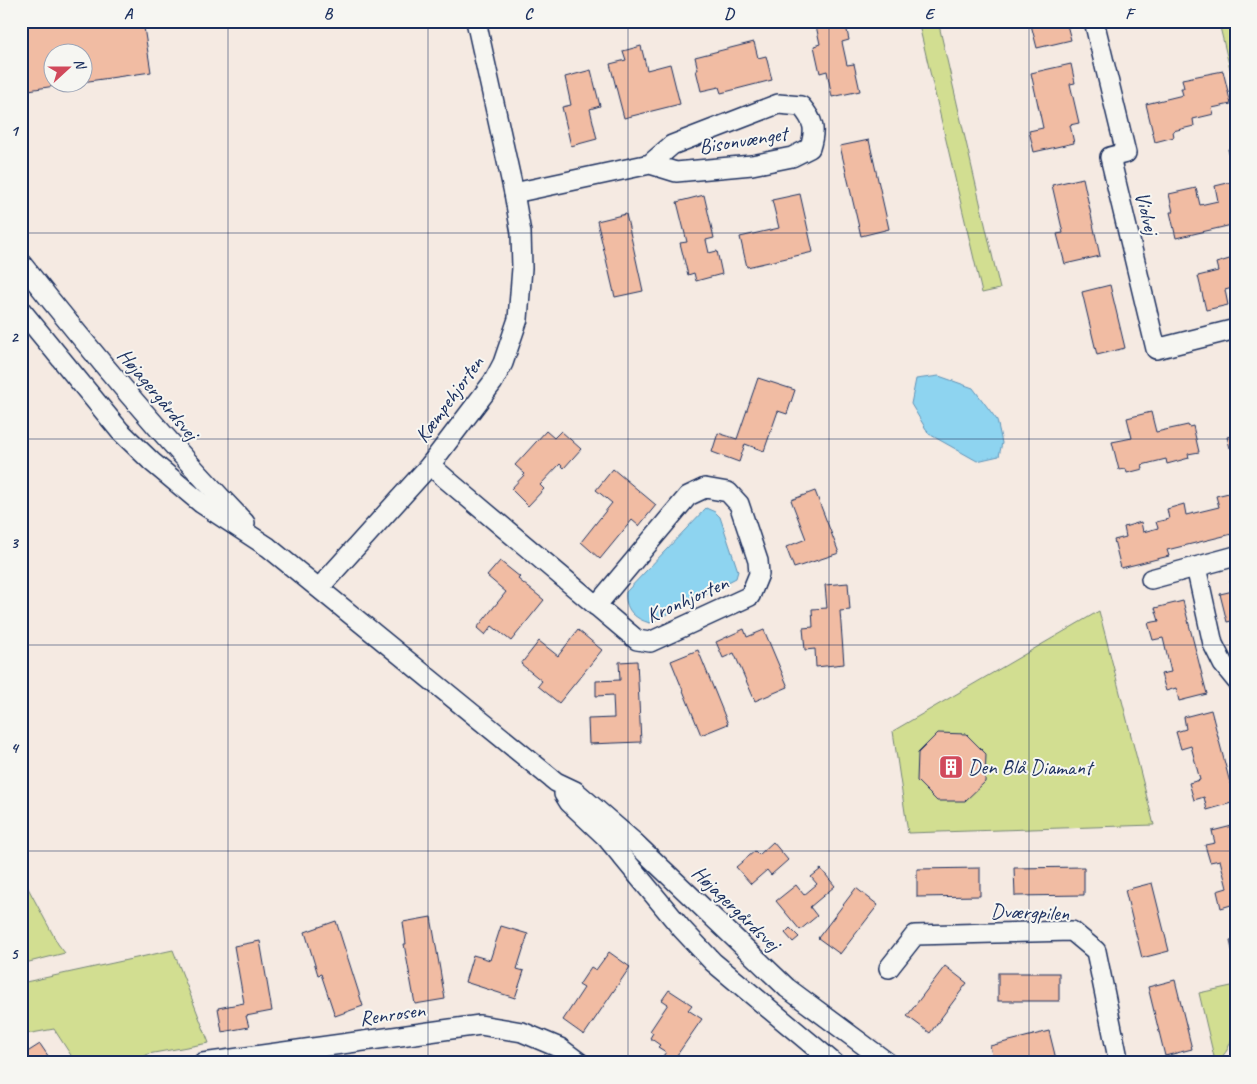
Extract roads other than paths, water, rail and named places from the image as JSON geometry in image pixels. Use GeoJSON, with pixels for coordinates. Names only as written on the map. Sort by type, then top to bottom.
{"type":"FeatureCollection","features":[{"type":"Feature","properties":{"kind":"street","name":"Kæmpehjorten"},"geometry":{"type":"LineString","coordinates":[[319,588],[430,465],[493,382],[503,364],[518,319],[522,259],[521,233],[476,21]]}},
{"type":"Feature","properties":{"kind":"street","name":"Violvej"},"geometry":{"type":"LineString","coordinates":[[1094,21],[1126,153],[1110,157],[1156,348],[1236,329]]}},
{"type":"Feature","properties":{"kind":"street","name":"Bisonvænget"},"geometry":{"type":"LineString","coordinates":[[514,193],[650,164],[672,145],[778,104],[800,106],[811,117],[814,134],[810,148],[792,158],[752,165],[676,172],[650,164]]}},
{"type":"Feature","properties":{"kind":"street","name":"Højagergårdsvej"},"geometry":{"type":"LineString","coordinates":[[21,263],[68,323],[193,470],[268,547]]}},
{"type":"Feature","properties":{"kind":"street","name":"Højagergårdsvej"},"geometry":{"type":"LineString","coordinates":[[21,310],[120,431],[152,462],[201,503],[268,547],[556,782],[575,790],[634,842],[787,988],[888,1063]]}},
{"type":"Feature","properties":{"kind":"street","name":"Kronhjorten"},"geometry":{"type":"LineString","coordinates":[[430,465],[596,606],[637,640],[650,642],[750,596],[759,574],[758,561],[738,504],[728,492],[705,488],[688,496],[596,606]]}},
{"type":"Feature","properties":{"kind":"street"},"geometry":{"type":"LineString","coordinates":[[1151,579],[1236,556]]}},
{"type":"Feature","properties":{"kind":"street"},"geometry":{"type":"LineString","coordinates":[[1196,567],[1213,644],[1223,664],[1236,680]]}},
{"type":"Feature","properties":{"kind":"street","name":"Højagergårdsvej"},"geometry":{"type":"LineString","coordinates":[[556,782],[569,802],[606,837],[682,929],[713,962],[834,1063]]}},
{"type":"Feature","properties":{"kind":"street","name":"Dværgpilen"},"geometry":{"type":"LineString","coordinates":[[889,968],[915,935],[1072,931],[1096,952],[1119,1063]]}},
{"type":"Feature","properties":{"kind":"street","name":"Renrosen"},"geometry":{"type":"LineString","coordinates":[[204,1063],[480,1025],[522,1032],[560,1048],[580,1063]]}},
{"type":"Feature","properties":{"kind":"street"},"geometry":{"type":"LineString","coordinates":[[834,1063],[854,1037]]}},
{"type":"Feature","properties":{"kind":"water"},"geometry":{"type":"Polygon","coordinates":[[[939,376],[973,388],[997,420],[1002,443],[999,456],[977,461],[929,434],[911,404],[916,379],[939,376]]]}},
{"type":"Feature","properties":{"kind":"water"},"geometry":{"type":"Polygon","coordinates":[[[706,508],[715,512],[720,517],[738,571],[736,578],[650,623],[639,619],[628,608],[626,592],[706,508]]]}},
{"type":"Feature","properties":{"kind":"place","name":"Den Blå Diamant"},"geometry":{"type":"Point","coordinates":[951,767]}}]}
